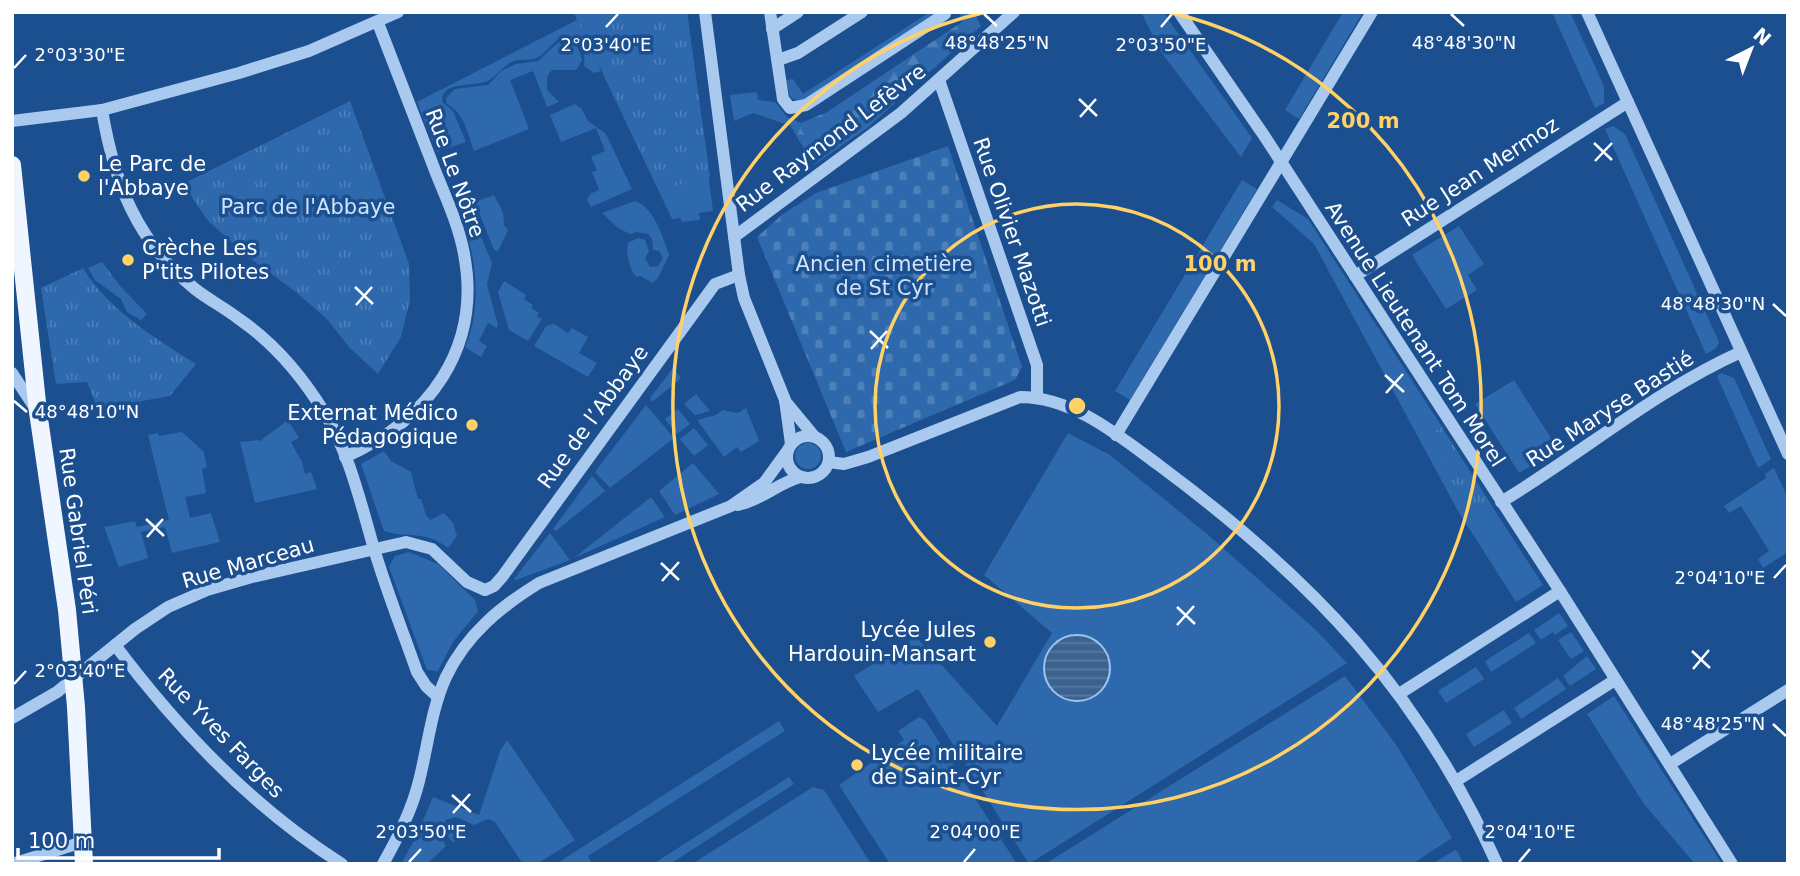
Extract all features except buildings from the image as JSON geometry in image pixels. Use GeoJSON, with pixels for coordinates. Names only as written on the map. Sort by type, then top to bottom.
{"type":"FeatureCollection","features":[{"type":"Feature","properties":{"kind":"main road","name":"Rue Gabriel Péri"},"geometry":{"type":"LineString","coordinates":[[12,164],[38,412],[67,610],[83,864]]}},
{"type":"Feature","properties":{"kind":"street"},"geometry":{"type":"LineString","coordinates":[[12,121],[102,110],[264,65],[309,51],[398,12]]}},
{"type":"Feature","properties":{"kind":"street"},"geometry":{"type":"LineString","coordinates":[[705,12],[739,275],[744,298],[785,401],[789,447],[787,456],[790,468],[800,477]]}},
{"type":"Feature","properties":{"kind":"street"},"geometry":{"type":"LineString","coordinates":[[770,12],[783,99],[790,108],[806,105],[945,14]]}},
{"type":"Feature","properties":{"kind":"street"},"geometry":{"type":"LineString","coordinates":[[772,29],[798,12]]}},
{"type":"Feature","properties":{"kind":"street"},"geometry":{"type":"LineString","coordinates":[[778,60],[798,53],[862,12]]}},
{"type":"Feature","properties":{"kind":"street","name":"Rue Raymond Lefèvre"},"geometry":{"type":"LineString","coordinates":[[734,237],[869,138],[939,80],[1014,12]]}},
{"type":"Feature","properties":{"kind":"street","name":"Avenue Lieutenant Tom Morel"},"geometry":{"type":"LineString","coordinates":[[1179,12],[1282,163],[1560,591],[1732,864]]}},
{"type":"Feature","properties":{"kind":"street"},"geometry":{"type":"LineString","coordinates":[[1116,435],[1372,12]]}},
{"type":"Feature","properties":{"kind":"street"},"geometry":{"type":"LineString","coordinates":[[1587,12],[1788,454]]}},
{"type":"Feature","properties":{"kind":"street","name":"Rue Le Nôtre"},"geometry":{"type":"LineString","coordinates":[[345,457],[376,443],[406,420],[440,385],[460,339],[468,303],[464,253],[442,188],[378,23]]}},
{"type":"Feature","properties":{"kind":"street","name":"Rue Olivier Mazotti"},"geometry":{"type":"LineString","coordinates":[[939,80],[1037,365],[1037,397]]}},
{"type":"Feature","properties":{"kind":"street","name":"Rue Jean Mermoz"},"geometry":{"type":"LineString","coordinates":[[1355,276],[1628,102]]}},
{"type":"Feature","properties":{"kind":"street"},"geometry":{"type":"LineString","coordinates":[[102,110],[109,154],[118,181],[142,229],[177,272],[194,288],[240,319],[272,345],[325,414],[345,457],[374,551],[417,672],[426,687],[438,697]]}},
{"type":"Feature","properties":{"kind":"street","name":"Rue de l’Abbaye"},"geometry":{"type":"LineString","coordinates":[[485,590],[494,586],[502,577],[715,284],[739,275]]}},
{"type":"Feature","properties":{"kind":"street","name":"Rue Maryse Bastié"},"geometry":{"type":"LineString","coordinates":[[1502,502],[1671,391],[1721,360],[1741,352]]}},
{"type":"Feature","properties":{"kind":"street"},"geometry":{"type":"LineString","coordinates":[[12,373],[38,412]]}},
{"type":"Feature","properties":{"kind":"street"},"geometry":{"type":"LineString","coordinates":[[829,462],[853,463],[1020,397],[1037,397],[1075,410],[1116,435],[1250,536],[1344,626],[1430,737],[1456,780],[1497,864]]}},
{"type":"Feature","properties":{"kind":"street"},"geometry":{"type":"LineString","coordinates":[[383,864],[402,830],[419,783],[438,697],[447,675],[482,625],[500,609],[539,583],[730,506],[755,501],[785,482],[800,477],[814,477],[826,469],[829,456],[824,443],[814,436],[785,401]]}},
{"type":"Feature","properties":{"kind":"street"},"geometry":{"type":"LineString","coordinates":[[730,506],[764,484],[789,447],[800,437],[814,436]]}},
{"type":"Feature","properties":{"kind":"street","name":"Rue Marceau"},"geometry":{"type":"LineString","coordinates":[[12,718],[57,692],[168,607],[206,590],[406,542],[432,550],[467,582],[485,590],[500,609]]}},
{"type":"Feature","properties":{"kind":"street"},"geometry":{"type":"LineString","coordinates":[[1399,694],[1560,591]]}},
{"type":"Feature","properties":{"kind":"street","name":"Rue Yves Farges"},"geometry":{"type":"LineString","coordinates":[[115,645],[185,728],[236,782],[281,822],[342,864]]}},
{"type":"Feature","properties":{"kind":"street"},"geometry":{"type":"LineString","coordinates":[[1456,780],[1615,680]]}},
{"type":"Feature","properties":{"kind":"street"},"geometry":{"type":"LineString","coordinates":[[1670,764],[1788,690]]}},
{"type":"Feature","properties":{"kind":"street"},"geometry":{"type":"LineString","coordinates":[[12,864],[83,842]]}},
{"type":"Feature","properties":{"kind":"green space"},"geometry":{"type":"Polygon","coordinates":[[[574,12],[581,12],[601,71],[594,73],[584,66],[584,55],[580,46],[572,39],[562,36],[536,58],[513,61],[485,82],[447,90],[442,102],[453,111],[466,142],[437,152],[417,102],[577,20],[574,12]]]}},
{"type":"Feature","properties":{"kind":"green space"},"geometry":{"type":"Polygon","coordinates":[[[574,12],[687,12],[710,177],[659,190],[574,12]]]}},
{"type":"Feature","properties":{"kind":"green space"},"geometry":{"type":"Polygon","coordinates":[[[687,12],[713,211],[699,213],[700,220],[682,222],[680,218],[672,219],[603,74],[687,12]]]}},
{"type":"Feature","properties":{"kind":"green space"},"geometry":{"type":"Polygon","coordinates":[[[930,12],[939,12],[801,102],[790,97],[786,80],[793,79],[803,94],[930,12]]]}},
{"type":"Feature","properties":{"kind":"green space"},"geometry":{"type":"Polygon","coordinates":[[[963,12],[974,12],[981,26],[867,128],[814,165],[797,137],[801,123],[827,112],[962,22],[960,15],[963,12]]]}},
{"type":"Feature","properties":{"kind":"green space"},"geometry":{"type":"Polygon","coordinates":[[[1141,12],[1163,12],[1252,138],[1241,157],[1161,52],[1141,12]]]}},
{"type":"Feature","properties":{"kind":"green space"},"geometry":{"type":"Polygon","coordinates":[[[1343,12],[1363,12],[1299,119],[1285,110],[1343,12]]]}},
{"type":"Feature","properties":{"kind":"green space"},"geometry":{"type":"Polygon","coordinates":[[[1552,12],[1570,12],[1604,86],[1604,103],[1595,108],[1552,12]]]}},
{"type":"Feature","properties":{"kind":"green space"},"geometry":{"type":"Polygon","coordinates":[[[563,38],[571,40],[580,52],[582,60],[576,70],[552,70],[547,77],[547,90],[559,102],[547,107],[533,71],[510,80],[529,129],[474,151],[461,118],[447,104],[446,98],[455,89],[488,85],[501,71],[516,64],[538,61],[563,38]]]}},
{"type":"Feature","properties":{"kind":"green space"},"geometry":{"type":"Polygon","coordinates":[[[757,92],[758,100],[775,102],[787,117],[801,123],[797,137],[791,126],[753,113],[734,121],[730,95],[757,92]]]}},
{"type":"Feature","properties":{"kind":"green space","name":"Parc de l'Abbaye"},"geometry":{"type":"Polygon","coordinates":[[[350,101],[409,264],[410,300],[401,337],[378,374],[349,347],[327,319],[208,221],[183,184],[350,101]]]}},
{"type":"Feature","properties":{"kind":"green space"},"geometry":{"type":"Polygon","coordinates":[[[575,104],[581,108],[588,121],[606,134],[632,189],[591,207],[587,200],[590,194],[599,190],[592,172],[597,170],[591,157],[605,151],[596,128],[561,142],[550,115],[575,104]]]}},
{"type":"Feature","properties":{"kind":"green space"},"geometry":{"type":"Polygon","coordinates":[[[1613,126],[1625,134],[1719,342],[1716,348],[1706,354],[1605,129],[1613,126]]]}},
{"type":"Feature","properties":{"kind":"green space","name":"Ancien cimetière de St Cyr"},"geometry":{"type":"Polygon","coordinates":[[[948,146],[1022,367],[1015,380],[846,452],[757,237],[783,214],[816,193],[948,146]]]}},
{"type":"Feature","properties":{"kind":"green space"},"geometry":{"type":"Polygon","coordinates":[[[1242,180],[1257,189],[1130,400],[1115,391],[1242,180]]]}},
{"type":"Feature","properties":{"kind":"green space"},"geometry":{"type":"Polygon","coordinates":[[[494,195],[508,230],[498,251],[494,250],[475,202],[494,195]]]}},
{"type":"Feature","properties":{"kind":"green space"},"geometry":{"type":"Polygon","coordinates":[[[1277,200],[1308,219],[1442,427],[1427,436],[1474,520],[1494,509],[1543,585],[1516,602],[1458,511],[1314,244],[1272,207],[1277,200]]]}},
{"type":"Feature","properties":{"kind":"green space"},"geometry":{"type":"Polygon","coordinates":[[[635,201],[642,204],[653,216],[669,255],[653,283],[640,276],[636,277],[627,252],[628,243],[638,238],[645,240],[649,251],[645,258],[650,267],[658,266],[663,258],[659,251],[653,250],[652,239],[648,234],[630,234],[618,228],[602,213],[635,201]]]}},
{"type":"Feature","properties":{"kind":"green space"},"geometry":{"type":"Polygon","coordinates":[[[469,208],[492,263],[487,285],[498,325],[497,328],[488,323],[479,341],[487,346],[481,357],[465,347],[471,330],[476,296],[470,243],[460,209],[469,208]]]}},
{"type":"Feature","properties":{"kind":"green space"},"geometry":{"type":"Polygon","coordinates":[[[1459,226],[1484,264],[1468,275],[1477,290],[1446,309],[1412,255],[1459,226]]]}},
{"type":"Feature","properties":{"kind":"green space"},"geometry":{"type":"Polygon","coordinates":[[[102,262],[147,314],[141,320],[127,312],[121,299],[95,280],[88,268],[102,262]]]}},
{"type":"Feature","properties":{"kind":"green space"},"geometry":{"type":"Polygon","coordinates":[[[83,268],[119,310],[148,333],[196,364],[170,396],[142,401],[103,421],[87,382],[56,384],[41,288],[83,268]]]}},
{"type":"Feature","properties":{"kind":"green space"},"geometry":{"type":"Polygon","coordinates":[[[504,281],[526,295],[524,299],[533,305],[531,308],[539,313],[537,316],[542,319],[528,341],[509,330],[498,292],[504,281]]]}},
{"type":"Feature","properties":{"kind":"green space"},"geometry":{"type":"Polygon","coordinates":[[[554,324],[568,333],[572,328],[588,337],[579,353],[597,363],[588,377],[534,346],[546,326],[554,324]]]}},
{"type":"Feature","properties":{"kind":"green space"},"geometry":{"type":"Polygon","coordinates":[[[673,368],[681,378],[652,402],[650,398],[673,368]]]}},
{"type":"Feature","properties":{"kind":"green space"},"geometry":{"type":"Polygon","coordinates":[[[1721,373],[1734,378],[1771,459],[1758,468],[1717,376],[1721,373]]]}},
{"type":"Feature","properties":{"kind":"green space"},"geometry":{"type":"Polygon","coordinates":[[[1514,380],[1558,449],[1519,473],[1475,404],[1514,380]]]}},
{"type":"Feature","properties":{"kind":"green space"},"geometry":{"type":"Polygon","coordinates":[[[696,394],[710,411],[695,415],[684,404],[696,394]]]}},
{"type":"Feature","properties":{"kind":"green space"},"geometry":{"type":"Polygon","coordinates":[[[646,405],[674,438],[610,488],[595,472],[646,405]]]}},
{"type":"Feature","properties":{"kind":"green space"},"geometry":{"type":"Polygon","coordinates":[[[746,408],[759,441],[741,452],[737,447],[724,457],[697,420],[716,415],[723,410],[738,413],[746,408]]]}},
{"type":"Feature","properties":{"kind":"green space"},"geometry":{"type":"Polygon","coordinates":[[[678,409],[690,424],[677,434],[665,419],[678,409]]]}},
{"type":"Feature","properties":{"kind":"green space"},"geometry":{"type":"Polygon","coordinates":[[[288,420],[299,438],[291,442],[305,474],[311,472],[317,489],[255,503],[240,442],[260,441],[288,420]]]}},
{"type":"Feature","properties":{"kind":"green space"},"geometry":{"type":"Polygon","coordinates":[[[1442,427],[1494,509],[1474,521],[1427,436],[1442,427]]]}},
{"type":"Feature","properties":{"kind":"green space"},"geometry":{"type":"Polygon","coordinates":[[[694,428],[708,445],[694,456],[680,439],[694,428]]]}},
{"type":"Feature","properties":{"kind":"green space"},"geometry":{"type":"Polygon","coordinates":[[[182,432],[204,452],[207,467],[202,469],[206,493],[185,497],[190,518],[211,513],[220,542],[172,553],[165,527],[141,532],[148,558],[119,567],[104,527],[135,521],[137,527],[169,520],[148,435],[182,432]]]}},
{"type":"Feature","properties":{"kind":"green space"},"geometry":{"type":"Polygon","coordinates":[[[1068,433],[1110,455],[1207,534],[1316,630],[1347,663],[1029,864],[918,689],[878,712],[854,676],[916,637],[997,726],[1052,633],[984,575],[1068,433]],[[1056,642],[1045,660],[1045,676],[1053,689],[1066,697],[1082,700],[1096,695],[1107,683],[1110,661],[1056,642]]]}},
{"type":"Feature","properties":{"kind":"green space"},"geometry":{"type":"Polygon","coordinates":[[[808,443],[817,447],[821,456],[817,465],[808,469],[799,465],[795,456],[799,447],[808,443]]]}},
{"type":"Feature","properties":{"kind":"green space"},"geometry":{"type":"Polygon","coordinates":[[[384,451],[391,461],[411,472],[418,499],[421,499],[430,520],[444,513],[453,523],[457,536],[448,548],[431,538],[384,531],[361,464],[384,451]]]}},
{"type":"Feature","properties":{"kind":"green space"},"geometry":{"type":"Polygon","coordinates":[[[693,463],[719,494],[675,515],[659,491],[693,463]]]}},
{"type":"Feature","properties":{"kind":"green space"},"geometry":{"type":"Polygon","coordinates":[[[1774,468],[1788,498],[1788,552],[1763,568],[1758,559],[1769,551],[1741,506],[1729,513],[1724,506],[1766,478],[1765,474],[1774,468]]]}},
{"type":"Feature","properties":{"kind":"green space"},"geometry":{"type":"Polygon","coordinates":[[[592,476],[605,491],[556,531],[553,529],[592,476]]]}},
{"type":"Feature","properties":{"kind":"green space"},"geometry":{"type":"Polygon","coordinates":[[[651,497],[665,517],[574,558],[579,554],[651,497]]]}},
{"type":"Feature","properties":{"kind":"green space"},"geometry":{"type":"Polygon","coordinates":[[[550,533],[570,560],[514,579],[550,533]]]}},
{"type":"Feature","properties":{"kind":"green space"},"geometry":{"type":"Polygon","coordinates":[[[409,552],[438,564],[475,600],[478,611],[453,642],[438,671],[427,670],[389,567],[395,556],[409,552]]]}},
{"type":"Feature","properties":{"kind":"green space"},"geometry":{"type":"Polygon","coordinates":[[[1559,613],[1568,626],[1541,640],[1534,630],[1559,613]]]}},
{"type":"Feature","properties":{"kind":"green space"},"geometry":{"type":"Polygon","coordinates":[[[1571,632],[1584,651],[1571,659],[1558,640],[1571,632]]]}},
{"type":"Feature","properties":{"kind":"green space"},"geometry":{"type":"Polygon","coordinates":[[[1529,633],[1536,643],[1491,672],[1485,661],[1529,633]]]}},
{"type":"Feature","properties":{"kind":"green space"},"geometry":{"type":"Polygon","coordinates":[[[1587,656],[1596,669],[1570,686],[1563,676],[1587,656]]]}},
{"type":"Feature","properties":{"kind":"green space"},"geometry":{"type":"Polygon","coordinates":[[[1476,667],[1484,679],[1446,703],[1438,691],[1476,667]]]}},
{"type":"Feature","properties":{"kind":"green space"},"geometry":{"type":"Polygon","coordinates":[[[1345,676],[1397,746],[1452,838],[1412,864],[1045,864],[1345,676]]]}},
{"type":"Feature","properties":{"kind":"green space"},"geometry":{"type":"Polygon","coordinates":[[[1558,678],[1566,689],[1521,719],[1514,708],[1558,678]]]}},
{"type":"Feature","properties":{"kind":"green space"},"geometry":{"type":"Polygon","coordinates":[[[1614,696],[1722,864],[1695,864],[1644,804],[1587,714],[1614,696]]]}},
{"type":"Feature","properties":{"kind":"green space"},"geometry":{"type":"Polygon","coordinates":[[[1504,710],[1512,723],[1474,747],[1466,734],[1504,710]]]}},
{"type":"Feature","properties":{"kind":"green space"},"geometry":{"type":"Polygon","coordinates":[[[919,717],[925,720],[1017,864],[890,864],[839,785],[904,740],[898,731],[919,717]]]}},
{"type":"Feature","properties":{"kind":"green space"},"geometry":{"type":"Polygon","coordinates":[[[779,721],[785,731],[588,856],[592,864],[556,864],[779,721]]]}},
{"type":"Feature","properties":{"kind":"green space"},"geometry":{"type":"Polygon","coordinates":[[[507,740],[575,840],[537,864],[523,864],[495,822],[488,819],[474,825],[456,817],[445,820],[459,841],[452,842],[447,835],[441,838],[446,846],[427,864],[401,864],[433,797],[479,815],[500,751],[507,740]]]}},
{"type":"Feature","properties":{"kind":"green space"},"geometry":{"type":"Polygon","coordinates":[[[789,777],[794,784],[670,864],[653,864],[789,777]]]}},
{"type":"Feature","properties":{"kind":"green space"},"geometry":{"type":"Polygon","coordinates":[[[813,787],[824,790],[871,864],[692,864],[813,787]]]}},
{"type":"Feature","properties":{"kind":"green space"},"geometry":{"type":"Polygon","coordinates":[[[1455,850],[1463,864],[1432,864],[1455,850]]]}},
{"type":"Feature","properties":{"kind":"shaded area"},"geometry":{"type":"Polygon","coordinates":[[[1071,635],[1083,635],[1095,640],[1105,650],[1110,668],[1108,681],[1095,696],[1083,701],[1071,701],[1059,696],[1049,686],[1044,674],[1044,662],[1049,650],[1059,640],[1071,635]]]}},
{"type":"Feature","properties":{"kind":"place","name":"Le Parc de l'Abbaye"},"geometry":{"type":"Point","coordinates":[84,176]}},
{"type":"Feature","properties":{"kind":"place","name":"Crèche Les P'tits Pilotes"},"geometry":{"type":"Point","coordinates":[128,260]}},
{"type":"Feature","properties":{"kind":"place","name":"Externat Médico Pédagogique"},"geometry":{"type":"Point","coordinates":[472,425]}},
{"type":"Feature","properties":{"kind":"place","name":"Lycée Jules Hardouin-Mansart"},"geometry":{"type":"Point","coordinates":[990,642]}},
{"type":"Feature","properties":{"kind":"place","name":"Lycée militaire de Saint-Cyr"},"geometry":{"type":"Point","coordinates":[857,765]}}]}
